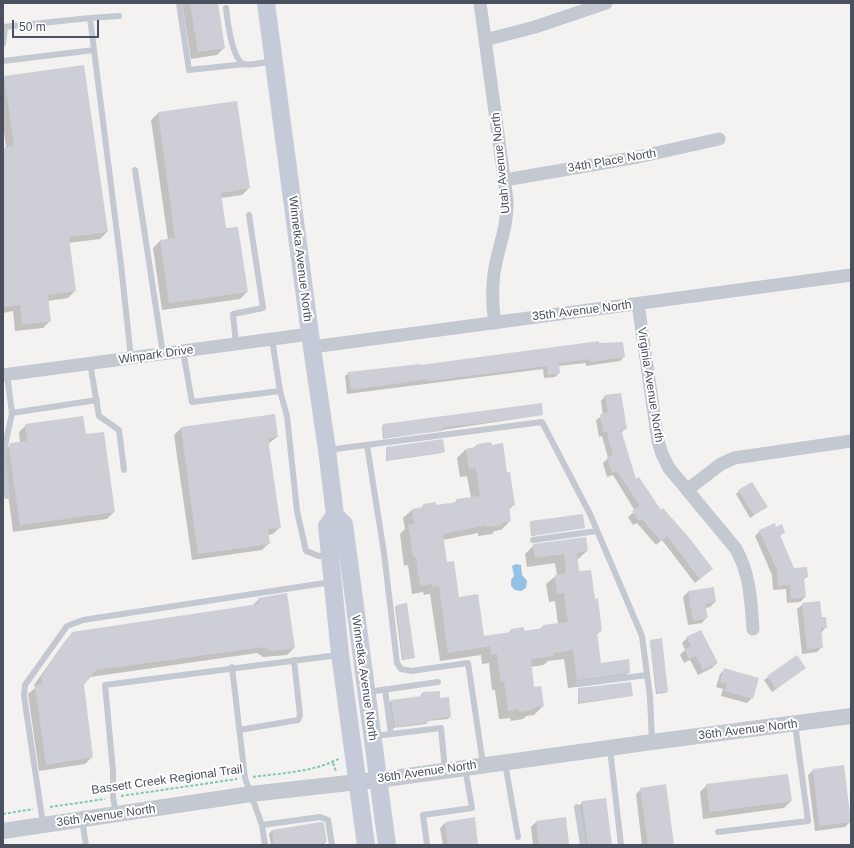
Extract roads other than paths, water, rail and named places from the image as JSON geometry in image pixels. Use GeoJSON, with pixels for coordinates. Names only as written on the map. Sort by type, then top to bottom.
{"type":"FeatureCollection","features":[{"type":"Feature","properties":{"kind":"main road","name":"Winnetka Avenue North"},"geometry":{"type":"LineString","coordinates":[[266,3],[327,450],[334,515],[327,526],[340,654],[364,844]]}},
{"type":"Feature","properties":{"kind":"main road","name":"Winnetka Avenue North"},"geometry":{"type":"LineString","coordinates":[[334,515],[344,524],[387,845]]}},
{"type":"Feature","properties":{"kind":"street","name":"Utah Avenue North"},"geometry":{"type":"LineString","coordinates":[[480,3],[505,180],[508,216],[494,272],[492,298],[495,323]]}},
{"type":"Feature","properties":{"kind":"street"},"geometry":{"type":"LineString","coordinates":[[485,40],[535,28],[606,3]]}},
{"type":"Feature","properties":{"kind":"street","name":"34th Place North"},"geometry":{"type":"LineString","coordinates":[[505,180],[638,157],[719,139]]}},
{"type":"Feature","properties":{"kind":"street","name":"35th Avenue North"},"geometry":{"type":"LineString","coordinates":[[311,340],[495,323],[851,275]]}},
{"type":"Feature","properties":{"kind":"street","name":"Virginia Avenue North"},"geometry":{"type":"LineString","coordinates":[[638,304],[658,441],[662,454],[669,468],[736,550],[741,559],[746,573],[750,594],[753,628]]}},
{"type":"Feature","properties":{"kind":"street","name":"Winpark Drive"},"geometry":{"type":"LineString","coordinates":[[5,375],[272,339],[311,340]]}},
{"type":"Feature","properties":{"kind":"street"},"geometry":{"type":"LineString","coordinates":[[687,490],[721,464],[734,458],[851,441]]}},
{"type":"Feature","properties":{"kind":"street","name":"36th Avenue North"},"geometry":{"type":"LineString","coordinates":[[3,831],[251,794],[357,782],[609,747],[851,716]]}},
{"type":"Feature","properties":{"kind":"lane"},"geometry":{"type":"LineString","coordinates":[[179,3],[189,70],[274,61]]}},
{"type":"Feature","properties":{"kind":"lane"},"geometry":{"type":"LineString","coordinates":[[226,8],[235,51],[237,57],[244,64]]}},
{"type":"Feature","properties":{"kind":"lane"},"geometry":{"type":"LineString","coordinates":[[3,44],[4,27],[119,16]]}},
{"type":"Feature","properties":{"kind":"lane"},"geometry":{"type":"LineString","coordinates":[[90,18],[117,228],[131,358]]}},
{"type":"Feature","properties":{"kind":"lane"},"geometry":{"type":"LineString","coordinates":[[3,61],[94,50]]}},
{"type":"Feature","properties":{"kind":"lane"},"geometry":{"type":"LineString","coordinates":[[135,170],[163,354]]}},
{"type":"Feature","properties":{"kind":"lane"},"geometry":{"type":"LineString","coordinates":[[236,344],[233,314],[263,308],[250,215]]}},
{"type":"Feature","properties":{"kind":"lane"},"geometry":{"type":"LineString","coordinates":[[272,339],[280,392],[287,416],[297,511],[306,550],[319,556],[330,555]]}},
{"type":"Feature","properties":{"kind":"lane"},"geometry":{"type":"LineString","coordinates":[[182,351],[192,402],[280,392]]}},
{"type":"Feature","properties":{"kind":"lane"},"geometry":{"type":"LineString","coordinates":[[90,363],[99,416],[119,430],[124,470]]}},
{"type":"Feature","properties":{"kind":"lane"},"geometry":{"type":"LineString","coordinates":[[5,375],[12,413],[3,458],[7,496]]}},
{"type":"Feature","properties":{"kind":"lane"},"geometry":{"type":"LineString","coordinates":[[12,413],[97,400]]}},
{"type":"Feature","properties":{"kind":"lane"},"geometry":{"type":"LineString","coordinates":[[327,450],[542,422],[597,531],[642,636],[647,675],[652,742]]}},
{"type":"Feature","properties":{"kind":"lane"},"geometry":{"type":"LineString","coordinates":[[367,445],[384,553],[397,663],[401,669],[411,671],[468,663],[483,764]]}},
{"type":"Feature","properties":{"kind":"lane"},"geometry":{"type":"LineString","coordinates":[[533,540],[597,531]]}},
{"type":"Feature","properties":{"kind":"lane"},"geometry":{"type":"LineString","coordinates":[[43,826],[24,696],[25,685],[67,626],[83,620],[333,581]]}},
{"type":"Feature","properties":{"kind":"lane"},"geometry":{"type":"LineString","coordinates":[[116,815],[113,797],[113,770],[105,685],[232,667],[340,654]]}},
{"type":"Feature","properties":{"kind":"lane"},"geometry":{"type":"LineString","coordinates":[[239,730],[298,720],[300,715],[294,660]]}},
{"type":"Feature","properties":{"kind":"lane"},"geometry":{"type":"LineString","coordinates":[[232,667],[245,778],[262,825],[265,845]]}},
{"type":"Feature","properties":{"kind":"lane"},"geometry":{"type":"LineString","coordinates":[[578,684],[647,675]]}},
{"type":"Feature","properties":{"kind":"lane"},"geometry":{"type":"LineString","coordinates":[[366,692],[438,682]]}},
{"type":"Feature","properties":{"kind":"lane"},"geometry":{"type":"LineString","coordinates":[[385,689],[391,734]]}},
{"type":"Feature","properties":{"kind":"lane"},"geometry":{"type":"LineString","coordinates":[[718,832],[808,821],[795,724]]}},
{"type":"Feature","properties":{"kind":"lane"},"geometry":{"type":"LineString","coordinates":[[372,737],[440,728],[445,770]]}},
{"type":"Feature","properties":{"kind":"lane"},"geometry":{"type":"LineString","coordinates":[[609,747],[621,845]]}},
{"type":"Feature","properties":{"kind":"lane"},"geometry":{"type":"LineString","coordinates":[[505,762],[518,837]]}},
{"type":"Feature","properties":{"kind":"lane"},"geometry":{"type":"LineString","coordinates":[[427,845],[423,815],[472,808],[465,767]]}},
{"type":"Feature","properties":{"kind":"lane"},"geometry":{"type":"LineString","coordinates":[[577,807],[583,845]]}},
{"type":"Feature","properties":{"kind":"lane"},"geometry":{"type":"LineString","coordinates":[[262,825],[320,817],[328,820],[332,845]]}},
{"type":"Feature","properties":{"kind":"lane"},"geometry":{"type":"LineString","coordinates":[[82,820],[86,845]]}},
{"type":"Feature","properties":{"kind":"water"},"geometry":{"type":"Polygon","coordinates":[[[516,564],[521,565],[522,575],[527,581],[526,588],[521,591],[515,590],[511,586],[511,580],[514,576],[512,566],[516,564]]]}}]}
